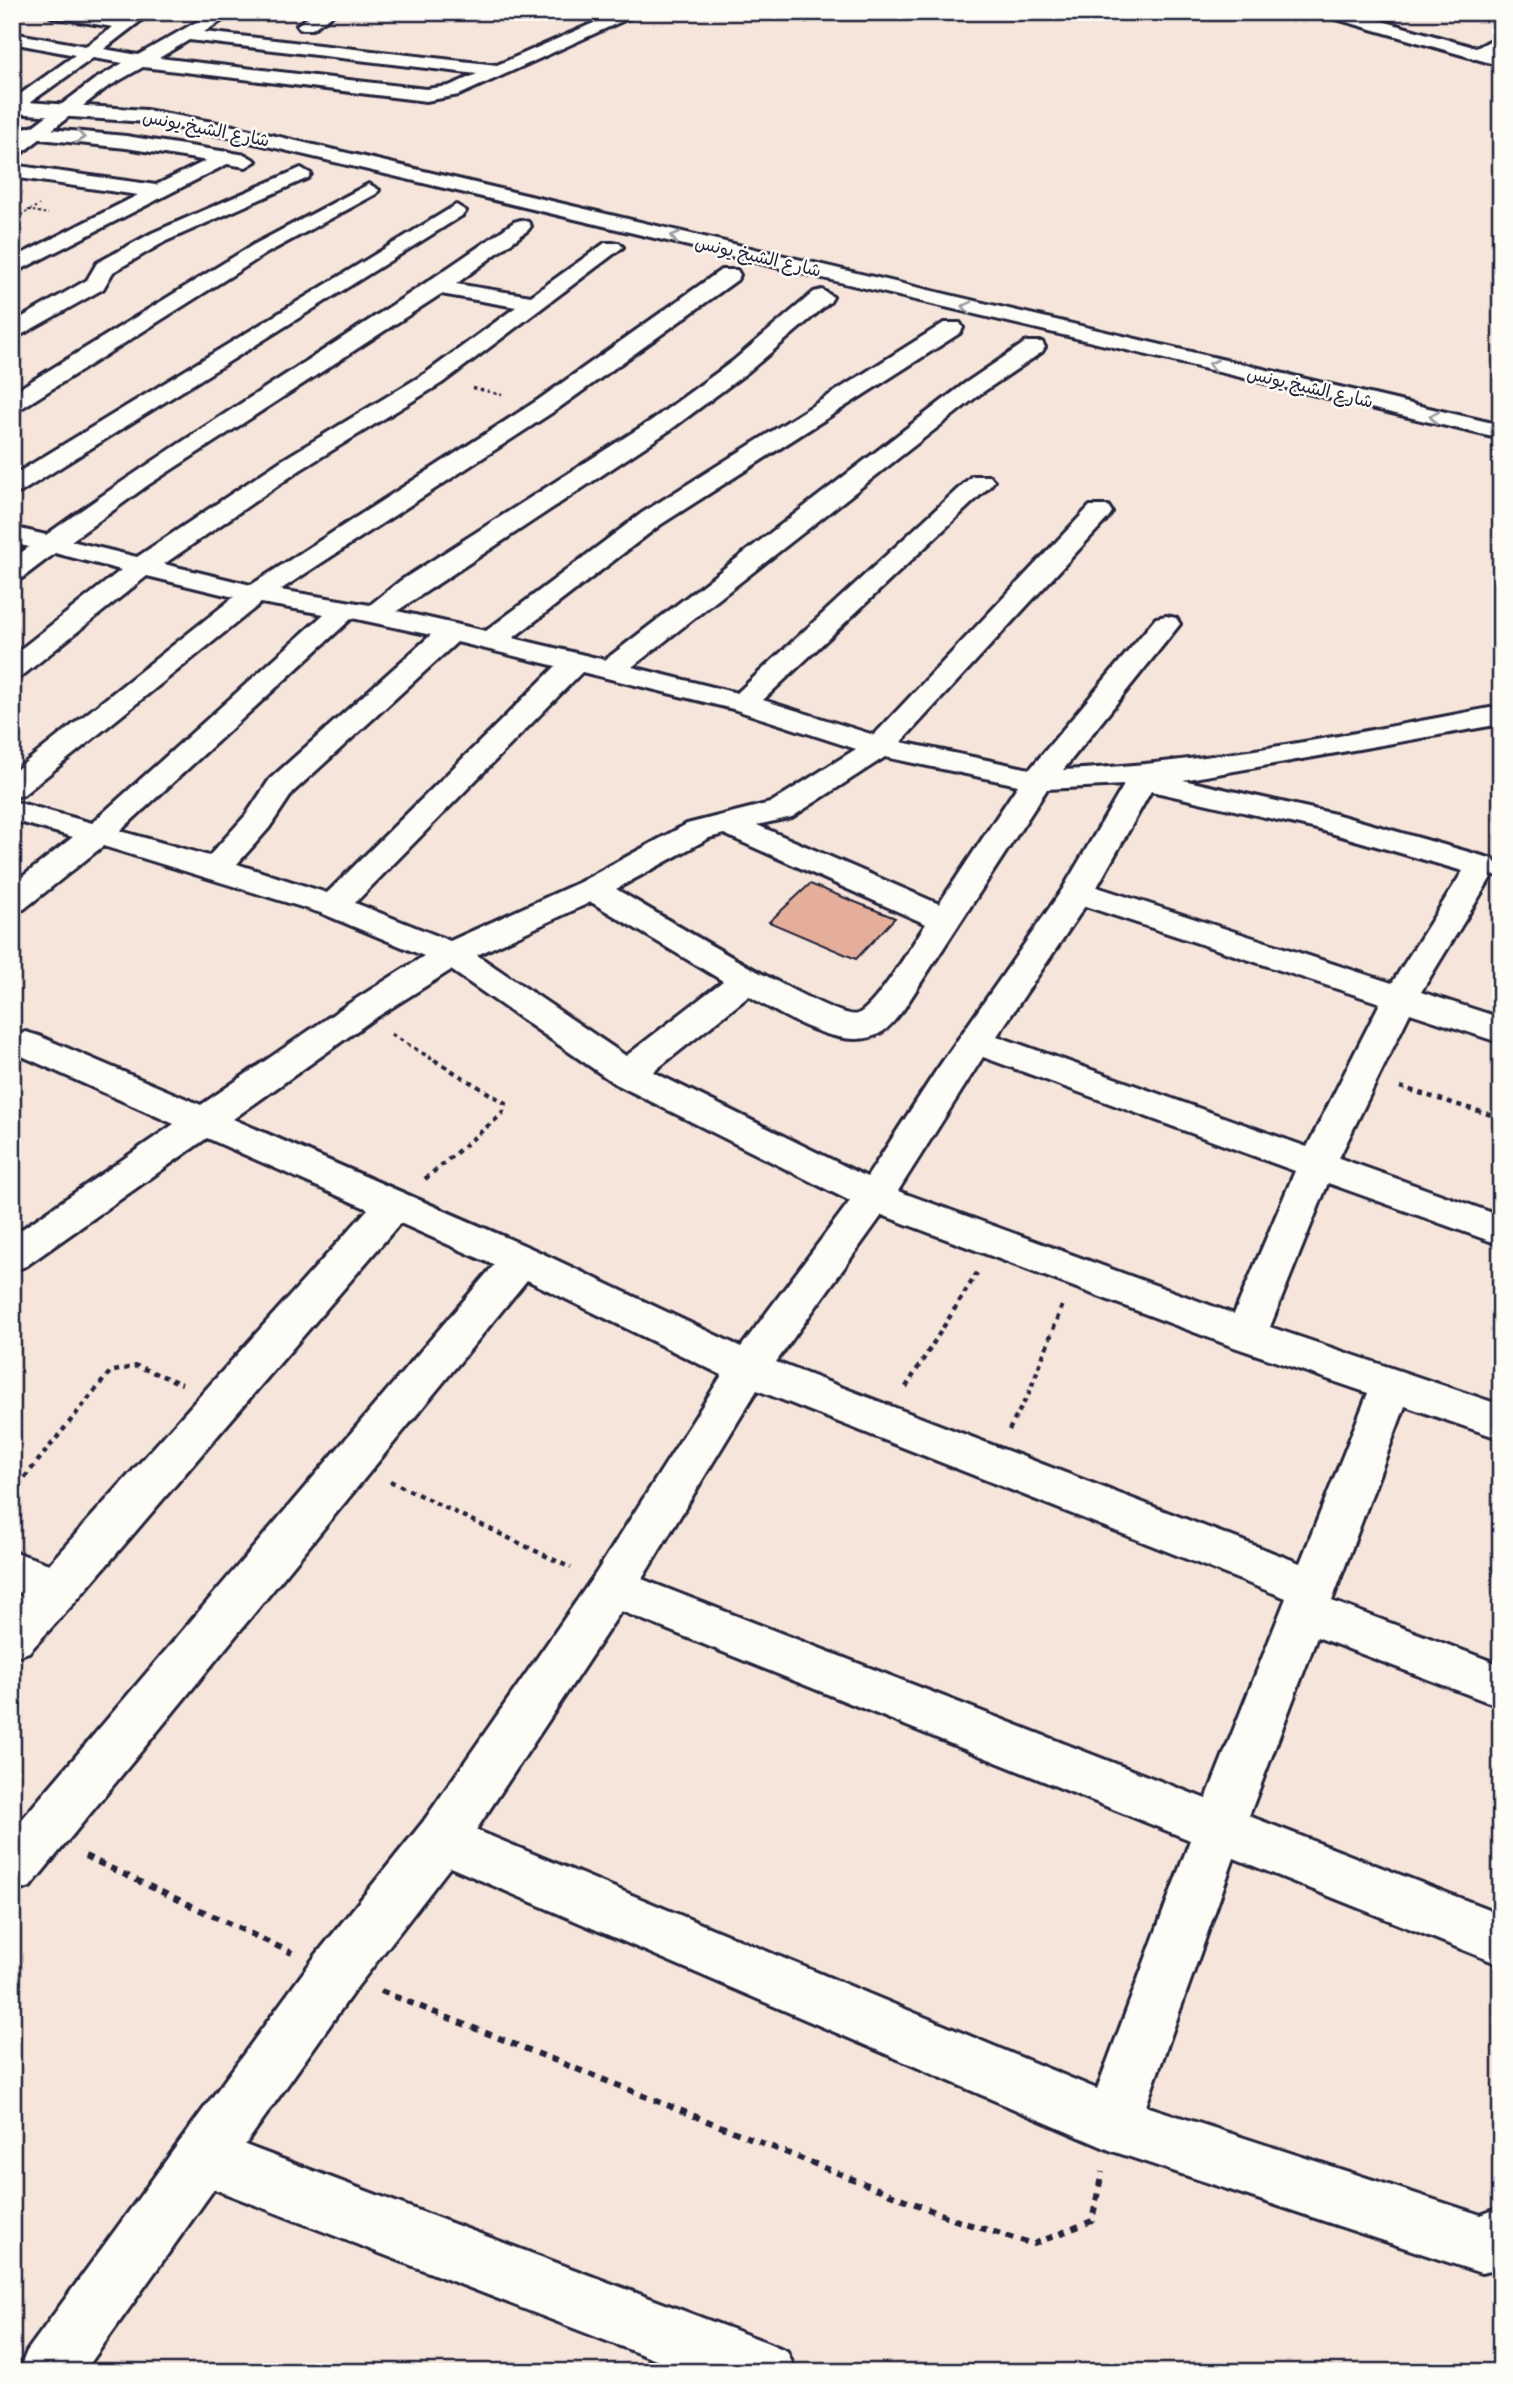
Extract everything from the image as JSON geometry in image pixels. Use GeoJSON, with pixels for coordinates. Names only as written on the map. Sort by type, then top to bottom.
{"type":"FeatureCollection","features":[{"type":"Feature","properties":{"kind":"main road"},"geometry":{"type":"LineString","coordinates":[[52,12],[128,24]]}},
{"type":"Feature","properties":{"kind":"main road"},"geometry":{"type":"LineString","coordinates":[[329,12],[299,24],[341,30]]}},
{"type":"Feature","properties":{"kind":"main road"},"geometry":{"type":"LineString","coordinates":[[12,38],[140,61],[426,95],[453,91],[634,12]]}},
{"type":"Feature","properties":{"kind":"main road"},"geometry":{"type":"LineString","coordinates":[[786,12],[807,15]]}},
{"type":"Feature","properties":{"kind":"main road"},"geometry":{"type":"LineString","coordinates":[[1332,12],[1486,52]]}},
{"type":"Feature","properties":{"kind":"main road"},"geometry":{"type":"LineString","coordinates":[[1360,12],[1486,52],[1501,61]]}},
{"type":"Feature","properties":{"kind":"main road"},"geometry":{"type":"LineString","coordinates":[[13,108],[128,24],[150,13]]}},
{"type":"Feature","properties":{"kind":"main road"},"geometry":{"type":"LineString","coordinates":[[12,151],[66,109],[140,61],[187,26],[226,15]]}},
{"type":"Feature","properties":{"kind":"main road"},"geometry":{"type":"LineString","coordinates":[[187,26],[380,57],[498,71]]}},
{"type":"Feature","properties":{"kind":"main road"},"geometry":{"type":"LineString","coordinates":[[1486,52],[1501,40]]}},
{"type":"Feature","properties":{"kind":"main road"},"geometry":{"type":"LineString","coordinates":[[380,57],[409,41]]}},
{"type":"Feature","properties":{"kind":"main road","name":"شارع الشيخ يونس"},"geometry":{"type":"LineString","coordinates":[[13,108],[66,109],[146,116],[229,131],[1501,432]]}},
{"type":"Feature","properties":{"kind":"main road","name":"شارع الشيخ يونس"},"geometry":{"type":"LineString","coordinates":[[12,132],[226,157],[394,196]]}},
{"type":"Feature","properties":{"kind":"main road"},"geometry":{"type":"LineString","coordinates":[[16,263],[226,157]]}},
{"type":"Feature","properties":{"kind":"main road"},"geometry":{"type":"LineString","coordinates":[[12,171],[160,192]]}},
{"type":"Feature","properties":{"kind":"main road"},"geometry":{"type":"LineString","coordinates":[[12,333],[95,284],[105,268],[159,237],[301,174]]}},
{"type":"Feature","properties":{"kind":"main road"},"geometry":{"type":"LineString","coordinates":[[12,404],[260,249],[369,190]]}},
{"type":"Feature","properties":{"kind":"main road"},"geometry":{"type":"LineString","coordinates":[[432,205],[547,232]]}},
{"type":"Feature","properties":{"kind":"main road"},"geometry":{"type":"LineString","coordinates":[[12,487],[456,211]]}},
{"type":"Feature","properties":{"kind":"main road"},"geometry":{"type":"LineString","coordinates":[[12,572],[139,480],[437,287],[522,226]]}},
{"type":"Feature","properties":{"kind":"main road"},"geometry":{"type":"LineString","coordinates":[[586,241],[638,254]]}},
{"type":"Feature","properties":{"kind":"main road"},"geometry":{"type":"LineString","coordinates":[[12,670],[144,565],[291,465],[434,378],[612,247]]}},
{"type":"Feature","properties":{"kind":"main road"},"geometry":{"type":"LineString","coordinates":[[16,263],[100,277]]}},
{"type":"Feature","properties":{"kind":"main road","name":"شارع الشيخ يونس"},"geometry":{"type":"LineString","coordinates":[[703,269],[755,281]]}},
{"type":"Feature","properties":{"kind":"main road"},"geometry":{"type":"LineString","coordinates":[[12,788],[255,594],[547,405],[729,275]]}},
{"type":"Feature","properties":{"kind":"main road"},"geometry":{"type":"LineString","coordinates":[[437,287],[534,303]]}},
{"type":"Feature","properties":{"kind":"main road","name":"شارع الشيخ يونس"},"geometry":{"type":"LineString","coordinates":[[796,291],[848,303]]}},
{"type":"Feature","properties":{"kind":"main road"},"geometry":{"type":"LineString","coordinates":[[12,902],[99,833],[361,612],[410,587],[660,425],[741,366],[822,297]]}},
{"type":"Feature","properties":{"kind":"main road"},"geometry":{"type":"LineString","coordinates":[[491,641],[651,519],[982,335],[1018,319]]}},
{"type":"Feature","properties":{"kind":"main road"},"geometry":{"type":"LineString","coordinates":[[926,322],[1061,353]]}},
{"type":"Feature","properties":{"kind":"main road"},"geometry":{"type":"LineString","coordinates":[[609,671],[972,389],[1034,347]]}},
{"type":"Feature","properties":{"kind":"main road"},"geometry":{"type":"LineString","coordinates":[[743,703],[981,481]]}},
{"type":"Feature","properties":{"kind":"main road"},"geometry":{"type":"LineString","coordinates":[[12,1256],[204,1124],[357,1014],[451,954],[592,890],[698,831],[725,823],[752,820],[781,810],[880,747],[1099,512]]}},
{"type":"Feature","properties":{"kind":"main road"},"geometry":{"type":"LineString","coordinates":[[12,535],[255,594],[361,612],[491,641],[574,664],[743,703],[880,747],[1037,780],[1143,777],[1302,753],[1501,715]]}},
{"type":"Feature","properties":{"kind":"main road"},"geometry":{"type":"LineString","coordinates":[[592,890],[745,981],[796,1008],[845,1027],[868,1025],[891,1002],[1037,780],[1070,744],[1166,624]]}},
{"type":"Feature","properties":{"kind":"main road"},"geometry":{"type":"LineString","coordinates":[[216,868],[258,821],[281,786],[451,632]]}},
{"type":"Feature","properties":{"kind":"main road"},"geometry":{"type":"LineString","coordinates":[[333,906],[574,664]]}},
{"type":"Feature","properties":{"kind":"main road"},"geometry":{"type":"LineString","coordinates":[[1143,777],[1324,821],[1492,869],[1401,996],[1316,1167],[1246,1335]]}},
{"type":"Feature","properties":{"kind":"main road"},"geometry":{"type":"LineString","coordinates":[[48,2372],[335,1973],[440,1839],[612,1587],[748,1369],[874,1197],[949,1080],[1078,892],[1143,777]]}},
{"type":"Feature","properties":{"kind":"main road"},"geometry":{"type":"LineString","coordinates":[[12,810],[99,833],[333,906],[451,954],[627,1074],[874,1197],[1246,1335],[1501,1422]]}},
{"type":"Feature","properties":{"kind":"main road"},"geometry":{"type":"LineString","coordinates":[[725,823],[944,919]]}},
{"type":"Feature","properties":{"kind":"main road"},"geometry":{"type":"LineString","coordinates":[[1078,892],[1501,1031]]}},
{"type":"Feature","properties":{"kind":"main road"},"geometry":{"type":"LineString","coordinates":[[627,1074],[745,981]]}},
{"type":"Feature","properties":{"kind":"main road"},"geometry":{"type":"LineString","coordinates":[[976,1042],[1316,1167],[1501,1231]]}},
{"type":"Feature","properties":{"kind":"main road"},"geometry":{"type":"LineString","coordinates":[[26,1044],[204,1124],[521,1260],[748,1369],[990,1464],[1309,1600],[1501,1686]]}},
{"type":"Feature","properties":{"kind":"main road"},"geometry":{"type":"LineString","coordinates":[[12,1638],[59,1588],[395,1204]]}},
{"type":"Feature","properties":{"kind":"main road"},"geometry":{"type":"LineString","coordinates":[[26,1852],[521,1260]]}},
{"type":"Feature","properties":{"kind":"main road"},"geometry":{"type":"LineString","coordinates":[[1112,2123],[1219,1829],[1392,1385]]}},
{"type":"Feature","properties":{"kind":"main road"},"geometry":{"type":"LineString","coordinates":[[12,1570],[59,1588]]}},
{"type":"Feature","properties":{"kind":"main road"},"geometry":{"type":"LineString","coordinates":[[612,1587],[1501,1940]]}},
{"type":"Feature","properties":{"kind":"main road"},"geometry":{"type":"LineString","coordinates":[[440,1839],[1112,2123],[1481,2244],[1494,2243],[1501,2236]]}},
{"type":"Feature","properties":{"kind":"main road"},"geometry":{"type":"LineString","coordinates":[[204,2157],[766,2372]]}},
{"type":"Feature","properties":{"kind":"path"},"geometry":{"type":"LineString","coordinates":[[12,220],[28,210],[55,216]]}},
{"type":"Feature","properties":{"kind":"path"},"geometry":{"type":"LineString","coordinates":[[434,378],[547,405]]}},
{"type":"Feature","properties":{"kind":"path"},"geometry":{"type":"LineString","coordinates":[[357,1014],[505,1103],[502,1114],[395,1204]]}},
{"type":"Feature","properties":{"kind":"path"},"geometry":{"type":"LineString","coordinates":[[1362,1075],[1501,1118]]}},
{"type":"Feature","properties":{"kind":"path"},"geometry":{"type":"LineString","coordinates":[[884,1424],[995,1242]]}},
{"type":"Feature","properties":{"kind":"path"},"geometry":{"type":"LineString","coordinates":[[990,1464],[1029,1393],[1075,1273]]}},
{"type":"Feature","properties":{"kind":"path"},"geometry":{"type":"LineString","coordinates":[[12,1493],[110,1372],[119,1366],[138,1364],[222,1401]]}},
{"type":"Feature","properties":{"kind":"path"},"geometry":{"type":"LineString","coordinates":[[351,1462],[612,1587]]}},
{"type":"Feature","properties":{"kind":"path"},"geometry":{"type":"LineString","coordinates":[[26,1852],[958,2221],[1034,2244],[1093,2221],[1112,2123]]}},
{"type":"Feature","properties":{"kind":"building"},"geometry":{"type":"Polygon","coordinates":[[[810,884],[895,918],[856,959],[769,922],[810,884]]]}},
{"type":"Feature","properties":{"kind":"waterway"},"geometry":{"type":"LineString","coordinates":[[1479,12],[1501,18]]}}]}
